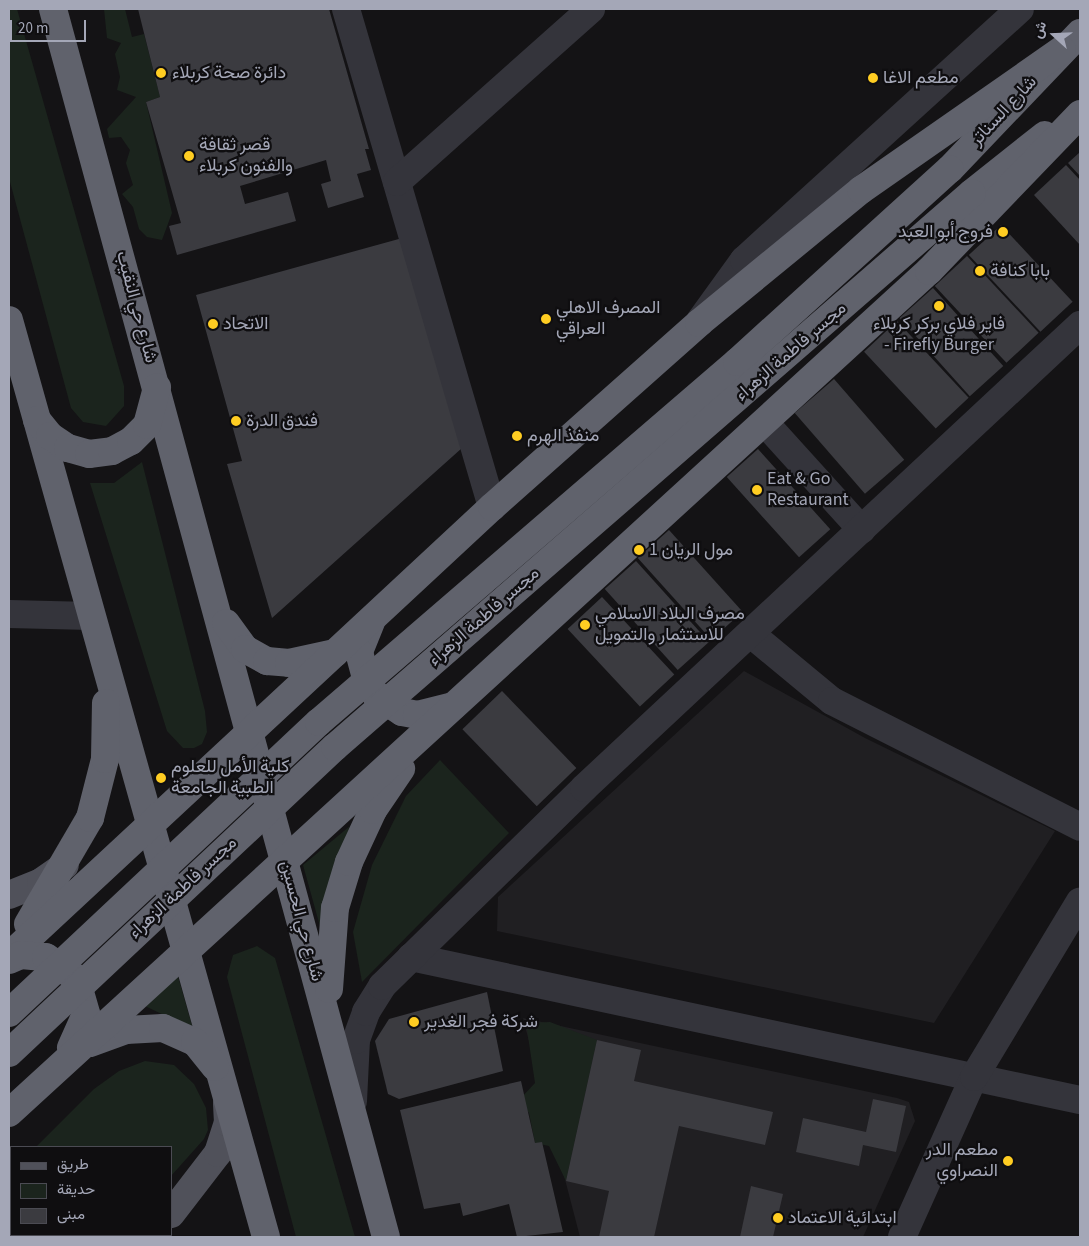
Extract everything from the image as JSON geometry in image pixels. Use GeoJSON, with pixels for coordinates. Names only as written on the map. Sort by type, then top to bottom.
{"type":"FeatureCollection","features":[{"type":"Feature","properties":{"kind":"highway","name":"شارع حي النقيب"},"geometry":{"type":"LineString","coordinates":[[54,9],[157,382],[216,605]]}},
{"type":"Feature","properties":{"kind":"highway"},"geometry":{"type":"LineString","coordinates":[[9,956],[492,507],[699,323],[869,184],[1071,42]]}},
{"type":"Feature","properties":{"kind":"highway","name":"شارع السناتر"},"geometry":{"type":"LineString","coordinates":[[950,169],[1071,42]]}},
{"type":"Feature","properties":{"kind":"highway","name":"مجسر فاطمة الزهراء"},"geometry":{"type":"LineString","coordinates":[[9,1054],[335,746],[972,193],[1080,106]]}},
{"type":"Feature","properties":{"kind":"highway"},"geometry":{"type":"LineString","coordinates":[[9,1113],[56,1066],[284,858],[461,702],[765,423],[987,215],[1080,114]]}},
{"type":"Feature","properties":{"kind":"highway","name":"مجسر فاطمة الزهراء"},"geometry":{"type":"LineString","coordinates":[[9,1013],[318,722],[737,362],[950,169]]}},
{"type":"Feature","properties":{"kind":"highway"},"geometry":{"type":"LineString","coordinates":[[9,320],[14,362],[36,418],[266,1237]]}},
{"type":"Feature","properties":{"kind":"highway"},"geometry":{"type":"LineString","coordinates":[[36,418],[50,436],[68,448],[90,454],[112,451],[131,441],[147,425],[156,404],[157,382]]}},
{"type":"Feature","properties":{"kind":"highway"},"geometry":{"type":"LineString","coordinates":[[216,605],[239,643],[260,659],[289,663],[336,652]]}},
{"type":"Feature","properties":{"kind":"highway","name":"شارع حي الحسين"},"geometry":{"type":"LineString","coordinates":[[216,605],[386,1237]]}},
{"type":"Feature","properties":{"kind":"highway"},"geometry":{"type":"LineString","coordinates":[[379,612],[361,637],[359,652],[367,682],[376,695],[402,712],[417,715],[448,710],[461,702]]}},
{"type":"Feature","properties":{"kind":"highway"},"geometry":{"type":"LineString","coordinates":[[9,949],[68,862],[90,818],[103,774],[107,727],[103,660]]}},
{"type":"Feature","properties":{"kind":"highway"},"geometry":{"type":"LineString","coordinates":[[332,1038],[330,940],[351,855],[388,786],[461,702]]}},
{"type":"Feature","properties":{"kind":"highway"},"geometry":{"type":"LineString","coordinates":[[9,960],[34,955],[58,962],[82,990],[83,1027],[56,1066]]}},
{"type":"Feature","properties":{"kind":"highway"},"geometry":{"type":"LineString","coordinates":[[56,1066],[108,1036],[126,1030],[163,1028],[180,1033],[207,1054],[226,1091]]}},
{"type":"Feature","properties":{"kind":"main road"},"geometry":{"type":"LineString","coordinates":[[9,895],[41,882],[68,862]]}},
{"type":"Feature","properties":{"kind":"main road"},"geometry":{"type":"LineString","coordinates":[[172,1213],[209,1169],[225,1138],[226,1091]]}},
{"type":"Feature","properties":{"kind":"street"},"geometry":{"type":"LineString","coordinates":[[346,9],[492,507]]}},
{"type":"Feature","properties":{"kind":"street"},"geometry":{"type":"LineString","coordinates":[[397,182],[591,9]]}},
{"type":"Feature","properties":{"kind":"street"},"geometry":{"type":"LineString","coordinates":[[699,323],[716,294],[744,260],[1020,9]]}},
{"type":"Feature","properties":{"kind":"street"},"geometry":{"type":"LineString","coordinates":[[353,1115],[353,1068],[360,1026],[374,997],[411,957],[1080,325]]}},
{"type":"Feature","properties":{"kind":"street"},"geometry":{"type":"LineString","coordinates":[[765,423],[862,530]]}},
{"type":"Feature","properties":{"kind":"street"},"geometry":{"type":"LineString","coordinates":[[9,614],[91,616]]}},
{"type":"Feature","properties":{"kind":"street"},"geometry":{"type":"LineString","coordinates":[[751,634],[832,701],[1080,827]]}},
{"type":"Feature","properties":{"kind":"street"},"geometry":{"type":"LineString","coordinates":[[902,1237],[974,1077],[1080,902]]}},
{"type":"Feature","properties":{"kind":"street"},"geometry":{"type":"LineString","coordinates":[[411,957],[1080,1100]]}},
{"type":"Feature","properties":{"kind":"shaded area"},"geometry":{"type":"Polygon","coordinates":[[[744,671],[865,738],[1055,831],[934,1023],[497,931],[498,897],[744,671]]]}},
{"type":"Feature","properties":{"kind":"shaded area"},"geometry":{"type":"Polygon","coordinates":[[[523,1018],[897,1098],[909,1102],[915,1121],[863,1237],[580,1237],[523,1018]]]}},
{"type":"Feature","properties":{"kind":"green space"},"geometry":{"type":"Polygon","coordinates":[[[9,9],[17,9],[124,386],[124,406],[106,426],[83,422],[71,408],[9,178],[9,9]]]}},
{"type":"Feature","properties":{"kind":"green space"},"geometry":{"type":"Polygon","coordinates":[[[104,9],[125,9],[132,37],[144,34],[160,97],[146,102],[172,213],[162,240],[147,237],[139,229],[133,207],[122,194],[133,185],[126,163],[130,150],[121,137],[109,138],[107,129],[136,97],[117,90],[120,77],[115,54],[121,43],[107,38],[104,9]]]}},
{"type":"Feature","properties":{"kind":"green space"},"geometry":{"type":"Polygon","coordinates":[[[142,462],[205,711],[207,732],[202,744],[194,748],[183,748],[167,731],[90,483],[114,483],[142,462]]]}},
{"type":"Feature","properties":{"kind":"green space"},"geometry":{"type":"Polygon","coordinates":[[[440,760],[509,833],[362,982],[353,932],[372,865],[406,796],[440,760]]]}},
{"type":"Feature","properties":{"kind":"green space"},"geometry":{"type":"Polygon","coordinates":[[[350,826],[334,867],[321,930],[303,865],[350,826]]]}},
{"type":"Feature","properties":{"kind":"green space"},"geometry":{"type":"Polygon","coordinates":[[[257,946],[275,958],[355,1237],[296,1237],[227,977],[233,955],[257,946]]]}},
{"type":"Feature","properties":{"kind":"green space"},"geometry":{"type":"Polygon","coordinates":[[[177,973],[193,1029],[145,1006],[177,973]]]}},
{"type":"Feature","properties":{"kind":"green space"},"geometry":{"type":"Polygon","coordinates":[[[550,1022],[597,1040],[566,1181],[549,1146],[535,1143],[529,1113],[519,1100],[535,1083],[526,1023],[550,1022]]]}},
{"type":"Feature","properties":{"kind":"green space"},"geometry":{"type":"Polygon","coordinates":[[[145,1061],[174,1065],[194,1084],[206,1108],[208,1130],[204,1139],[172,1175],[172,1146],[37,1146],[94,1089],[119,1071],[145,1061]]]}},
{"type":"Feature","properties":{"kind":"green space"},"geometry":{"type":"Polygon","coordinates":[[[10,1205],[10,1236],[58,1236],[9,1237],[10,1205]]]}},
{"type":"Feature","properties":{"kind":"building"},"geometry":{"type":"Polygon","coordinates":[[[138,9],[329,9],[369,149],[365,149],[371,170],[357,174],[364,197],[328,208],[321,184],[331,181],[326,160],[240,186],[245,204],[288,192],[296,221],[177,255],[169,226],[181,223],[146,102],[160,97],[138,9]]]}},
{"type":"Feature","properties":{"kind":"building"},"geometry":{"type":"Polygon","coordinates":[[[1080,152],[1080,176],[1068,163],[1080,152]]]}},
{"type":"Feature","properties":{"kind":"building"},"geometry":{"type":"Polygon","coordinates":[[[1066,165],[1080,180],[1080,245],[1034,195],[1066,165]]]}},
{"type":"Feature","properties":{"kind":"building"},"geometry":{"type":"Polygon","coordinates":[[[1001,225],[1073,302],[1040,332],[969,255],[1001,225]]]}},
{"type":"Feature","properties":{"kind":"building"},"geometry":{"type":"Polygon","coordinates":[[[406,237],[462,448],[272,618],[227,464],[242,461],[196,295],[406,237]]]}},
{"type":"Feature","properties":{"kind":"building"},"geometry":{"type":"Polygon","coordinates":[[[967,256],[1039,333],[1006,363],[935,286],[967,256]]]}},
{"type":"Feature","properties":{"kind":"building"},"geometry":{"type":"Polygon","coordinates":[[[933,288],[1003,366],[970,396],[900,318],[933,288]]]}},
{"type":"Feature","properties":{"kind":"building"},"geometry":{"type":"Polygon","coordinates":[[[897,321],[969,398],[936,428],[864,352],[897,321]]]}},
{"type":"Feature","properties":{"kind":"building"},"geometry":{"type":"Polygon","coordinates":[[[834,379],[904,460],[865,494],[795,413],[834,379]]]}},
{"type":"Feature","properties":{"kind":"building"},"geometry":{"type":"Polygon","coordinates":[[[758,449],[830,529],[799,557],[727,477],[758,449]]]}},
{"type":"Feature","properties":{"kind":"building"},"geometry":{"type":"Polygon","coordinates":[[[669,530],[743,612],[711,640],[638,558],[669,530]]]}},
{"type":"Feature","properties":{"kind":"building"},"geometry":{"type":"Polygon","coordinates":[[[636,561],[709,642],[678,670],[605,589],[636,561]]]}},
{"type":"Feature","properties":{"kind":"building"},"geometry":{"type":"Polygon","coordinates":[[[602,597],[674,675],[640,707],[568,629],[602,597]]]}},
{"type":"Feature","properties":{"kind":"building"},"geometry":{"type":"Polygon","coordinates":[[[502,691],[576,768],[537,806],[462,729],[502,691]]]}},
{"type":"Feature","properties":{"kind":"building"},"geometry":{"type":"Polygon","coordinates":[[[487,992],[503,1071],[399,1099],[388,1094],[375,1041],[389,1019],[487,992]]]}},
{"type":"Feature","properties":{"kind":"building"},"geometry":{"type":"Polygon","coordinates":[[[597,1040],[641,1050],[634,1081],[773,1112],[765,1145],[679,1126],[654,1237],[599,1237],[609,1191],[566,1181],[597,1040]]]}},
{"type":"Feature","properties":{"kind":"building"},"geometry":{"type":"Polygon","coordinates":[[[521,1081],[535,1143],[542,1142],[563,1232],[517,1237],[509,1204],[463,1216],[460,1203],[424,1209],[400,1110],[521,1081]]]}},
{"type":"Feature","properties":{"kind":"building"},"geometry":{"type":"Polygon","coordinates":[[[873,1099],[906,1106],[896,1152],[863,1145],[859,1166],[796,1152],[803,1118],[866,1132],[873,1099]]]}},
{"type":"Feature","properties":{"kind":"building"},"geometry":{"type":"Polygon","coordinates":[[[751,1186],[783,1194],[773,1237],[740,1237],[751,1186]]]}},
{"type":"Feature","properties":{"kind":"place","name":"دائرة صحة كربلاء"},"geometry":{"type":"Point","coordinates":[161,73]}},
{"type":"Feature","properties":{"kind":"place","name":"مطعم الاغا"},"geometry":{"type":"Point","coordinates":[873,78]}},
{"type":"Feature","properties":{"kind":"place","name":"قصر ثقافة والفنون كربلاء"},"geometry":{"type":"Point","coordinates":[189,156]}},
{"type":"Feature","properties":{"kind":"place","name":"فروج أبو العبد"},"geometry":{"type":"Point","coordinates":[1003,232]}},
{"type":"Feature","properties":{"kind":"place","name":"بابا كنافة"},"geometry":{"type":"Point","coordinates":[980,271]}},
{"type":"Feature","properties":{"kind":"place","name":"فاير فلاي بركر كربلاء - Firefly Burger"},"geometry":{"type":"Point","coordinates":[939,306]}},
{"type":"Feature","properties":{"kind":"place","name":"المصرف الاهلي العراقي"},"geometry":{"type":"Point","coordinates":[546,319]}},
{"type":"Feature","properties":{"kind":"place","name":"الاتحاد"},"geometry":{"type":"Point","coordinates":[213,324]}},
{"type":"Feature","properties":{"kind":"place","name":"فندق الدرة"},"geometry":{"type":"Point","coordinates":[236,421]}},
{"type":"Feature","properties":{"kind":"place","name":"منفذ الهرم"},"geometry":{"type":"Point","coordinates":[517,436]}},
{"type":"Feature","properties":{"kind":"place","name":"Eat & Go Restaurant"},"geometry":{"type":"Point","coordinates":[757,490]}},
{"type":"Feature","properties":{"kind":"place","name":"مول الريان 1"},"geometry":{"type":"Point","coordinates":[639,550]}},
{"type":"Feature","properties":{"kind":"place","name":"مصرف البلاد الاسلامي للاستثمار والتمويل"},"geometry":{"type":"Point","coordinates":[585,625]}},
{"type":"Feature","properties":{"kind":"place","name":"كلية الأمل للعلوم الطبية الجامعة"},"geometry":{"type":"Point","coordinates":[161,778]}},
{"type":"Feature","properties":{"kind":"place","name":"شركة فجر الغدير"},"geometry":{"type":"Point","coordinates":[414,1022]}},
{"type":"Feature","properties":{"kind":"place","name":"مطعم الدر النصراوي"},"geometry":{"type":"Point","coordinates":[1008,1161]}},
{"type":"Feature","properties":{"kind":"place","name":"ابتدائية الاعتماد"},"geometry":{"type":"Point","coordinates":[778,1218]}}]}
